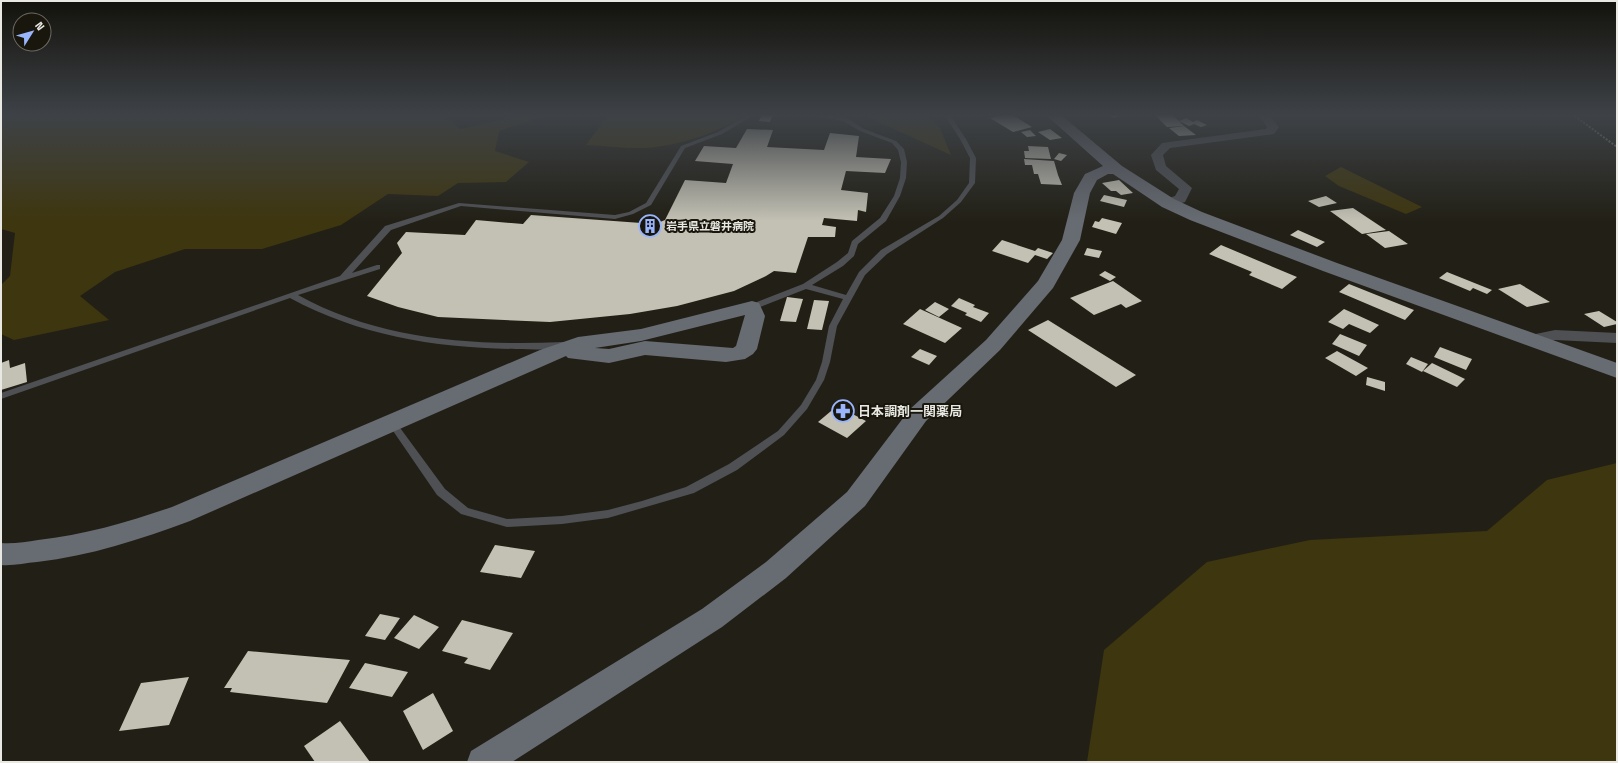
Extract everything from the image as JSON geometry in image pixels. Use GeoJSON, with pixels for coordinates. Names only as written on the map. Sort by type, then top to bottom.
{"type":"FeatureCollection","features":[{"type":"Feature","properties":{"kind":"street"},"geometry":{"type":"LineString","coordinates":[[1093,150],[1116,169],[1168,203],[1233,231],[1617,371]]}},
{"type":"Feature","properties":{"kind":"street"},"geometry":{"type":"LineString","coordinates":[[1162,150],[1157,155],[1160,166],[1186,188],[1180,199],[1168,203]]}},
{"type":"Feature","properties":{"kind":"street"},"geometry":{"type":"LineString","coordinates":[[483,762],[712,618],[776,570],[856,499],[918,415],[992,345],[1046,284],[1071,240],[1082,193],[1090,177],[1105,170],[1116,169]]}},
{"type":"Feature","properties":{"kind":"street"},"geometry":{"type":"LineString","coordinates":[[1,554],[54,550],[108,538],[157,523],[202,506],[578,344],[678,327],[752,307],[755,316],[754,326],[746,349],[738,354],[726,355],[645,348],[609,356],[575,353],[578,344]]}},
{"type":"Feature","properties":{"kind":"street"},"geometry":{"type":"LineString","coordinates":[[1532,340],[1555,335],[1617,338]]}},
{"type":"Feature","properties":{"kind":"lane"},"geometry":{"type":"LineString","coordinates":[[342,279],[388,228],[461,204],[615,217],[635,212],[649,204],[681,150]]}},
{"type":"Feature","properties":{"kind":"lane"},"geometry":{"type":"LineString","coordinates":[[752,307],[806,286],[840,264],[851,254],[855,243],[883,218],[897,196],[903,178],[904,162],[901,150]]}},
{"type":"Feature","properties":{"kind":"lane"},"geometry":{"type":"LineString","coordinates":[[392,423],[441,492],[465,511],[507,523],[562,520],[608,514],[690,490],[727,471],[781,433],[804,407],[820,380],[826,362],[833,326],[862,274],[884,252],[940,217],[959,201],[972,183],[973,158],[968,150]]}},
{"type":"Feature","properties":{"kind":"lane"},"geometry":{"type":"LineString","coordinates":[[1,396],[291,295],[377,267]]}},
{"type":"Feature","properties":{"kind":"lane"},"geometry":{"type":"LineString","coordinates":[[806,286],[848,298]]}},
{"type":"Feature","properties":{"kind":"lane"},"geometry":{"type":"LineString","coordinates":[[291,295],[319,310],[348,322],[388,333],[440,341],[481,345],[536,347],[578,344]]}},
{"type":"Feature","properties":{"kind":"shaded area"},"geometry":{"type":"Polygon","coordinates":[[[1,150],[495,150],[495,151],[529,162],[506,182],[458,183],[438,196],[388,194],[341,225],[262,249],[185,249],[115,272],[80,296],[109,320],[14,340],[1,334],[1,285],[10,276],[15,233],[1,229],[1,150]]]}},
{"type":"Feature","properties":{"kind":"shaded area"},"geometry":{"type":"Polygon","coordinates":[[[939,150],[949,150],[951,155],[939,150]]]}},
{"type":"Feature","properties":{"kind":"shaded area"},"geometry":{"type":"Polygon","coordinates":[[[1341,167],[1422,207],[1406,214],[1339,186],[1325,176],[1341,167]]]}},
{"type":"Feature","properties":{"kind":"shaded area"},"geometry":{"type":"Polygon","coordinates":[[[1617,463],[1617,762],[1087,762],[1104,650],[1207,562],[1310,540],[1487,531],[1547,480],[1617,463]]]}},
{"type":"Feature","properties":{"kind":"building","name":"岩手県立磐井病院"},"geometry":{"type":"Polygon","coordinates":[[[702,150],[857,150],[856,157],[891,159],[885,173],[846,171],[841,190],[868,193],[866,212],[858,210],[857,221],[824,218],[822,225],[836,227],[835,237],[808,237],[796,273],[774,271],[734,291],[677,306],[630,314],[550,322],[438,317],[398,307],[367,296],[402,253],[397,243],[406,232],[465,235],[476,220],[523,224],[531,215],[655,224],[665,220],[685,180],[726,183],[733,164],[695,161],[702,150]]]}},
{"type":"Feature","properties":{"kind":"building"},"geometry":{"type":"Polygon","coordinates":[[[1029,150],[1049,150],[1051,159],[1025,158],[1024,151],[1029,151],[1029,150]]]}},
{"type":"Feature","properties":{"kind":"building"},"geometry":{"type":"Polygon","coordinates":[[[1059,153],[1067,155],[1061,161],[1054,159],[1059,153]]]}},
{"type":"Feature","properties":{"kind":"building"},"geometry":{"type":"Polygon","coordinates":[[[1024,159],[1054,161],[1062,185],[1041,184],[1038,174],[1034,174],[1032,165],[1025,165],[1024,159]]]}},
{"type":"Feature","properties":{"kind":"building"},"geometry":{"type":"Polygon","coordinates":[[[1119,180],[1133,193],[1121,195],[1116,191],[1111,191],[1102,183],[1119,180]]]}},
{"type":"Feature","properties":{"kind":"building"},"geometry":{"type":"Polygon","coordinates":[[[1104,195],[1127,200],[1124,207],[1100,201],[1104,195]]]}},
{"type":"Feature","properties":{"kind":"building"},"geometry":{"type":"Polygon","coordinates":[[[1326,196],[1337,203],[1319,207],[1308,201],[1326,196]]]}},
{"type":"Feature","properties":{"kind":"building"},"geometry":{"type":"Polygon","coordinates":[[[1353,208],[1386,230],[1362,234],[1330,211],[1353,208]]]}},
{"type":"Feature","properties":{"kind":"building"},"geometry":{"type":"Polygon","coordinates":[[[1102,218],[1122,223],[1116,234],[1092,227],[1095,221],[1099,222],[1102,218]]]}},
{"type":"Feature","properties":{"kind":"building"},"geometry":{"type":"Polygon","coordinates":[[[1298,230],[1325,242],[1317,247],[1290,235],[1298,230]]]}},
{"type":"Feature","properties":{"kind":"building"},"geometry":{"type":"Polygon","coordinates":[[[1389,231],[1408,244],[1385,248],[1366,234],[1389,231]]]}},
{"type":"Feature","properties":{"kind":"building"},"geometry":{"type":"Polygon","coordinates":[[[1002,240],[1035,251],[1038,248],[1053,253],[1047,259],[1035,255],[1028,263],[992,251],[1002,240]]]}},
{"type":"Feature","properties":{"kind":"building"},"geometry":{"type":"Polygon","coordinates":[[[1221,245],[1297,277],[1282,289],[1249,275],[1252,272],[1209,254],[1221,245]]]}},
{"type":"Feature","properties":{"kind":"building"},"geometry":{"type":"Polygon","coordinates":[[[1087,248],[1102,251],[1099,258],[1084,255],[1087,248]]]}},
{"type":"Feature","properties":{"kind":"building"},"geometry":{"type":"Polygon","coordinates":[[[1105,271],[1116,277],[1110,281],[1099,275],[1105,271]]]}},
{"type":"Feature","properties":{"kind":"building"},"geometry":{"type":"Polygon","coordinates":[[[1447,272],[1492,290],[1487,294],[1473,288],[1470,291],[1439,278],[1447,272]]]}},
{"type":"Feature","properties":{"kind":"building"},"geometry":{"type":"Polygon","coordinates":[[[1113,281],[1142,301],[1126,308],[1121,304],[1094,315],[1070,298],[1113,281]]]}},
{"type":"Feature","properties":{"kind":"building"},"geometry":{"type":"Polygon","coordinates":[[[1349,284],[1414,310],[1405,320],[1339,292],[1349,284]]]}},
{"type":"Feature","properties":{"kind":"building"},"geometry":{"type":"Polygon","coordinates":[[[1520,284],[1550,302],[1527,307],[1498,289],[1520,284]]]}},
{"type":"Feature","properties":{"kind":"building"},"geometry":{"type":"Polygon","coordinates":[[[787,297],[803,299],[796,322],[780,321],[787,297]]]}},
{"type":"Feature","properties":{"kind":"building"},"geometry":{"type":"Polygon","coordinates":[[[959,298],[975,305],[973,307],[989,313],[981,322],[965,315],[967,313],[951,306],[959,298]]]}},
{"type":"Feature","properties":{"kind":"building"},"geometry":{"type":"Polygon","coordinates":[[[814,300],[829,301],[822,330],[807,329],[814,300]]]}},
{"type":"Feature","properties":{"kind":"building"},"geometry":{"type":"Polygon","coordinates":[[[935,302],[949,309],[939,317],[925,310],[935,302]]]}},
{"type":"Feature","properties":{"kind":"building"},"geometry":{"type":"Polygon","coordinates":[[[920,309],[962,328],[945,343],[903,324],[920,309]]]}},
{"type":"Feature","properties":{"kind":"building"},"geometry":{"type":"Polygon","coordinates":[[[1344,309],[1379,325],[1370,333],[1349,324],[1343,329],[1328,322],[1344,309]]]}},
{"type":"Feature","properties":{"kind":"building"},"geometry":{"type":"Polygon","coordinates":[[[1599,311],[1617,322],[1617,324],[1604,327],[1584,314],[1599,311]]]}},
{"type":"Feature","properties":{"kind":"building"},"geometry":{"type":"Polygon","coordinates":[[[1048,320],[1136,375],[1116,387],[1028,330],[1048,320]]]}},
{"type":"Feature","properties":{"kind":"building"},"geometry":{"type":"Polygon","coordinates":[[[1340,334],[1367,345],[1359,356],[1332,344],[1340,334]]]}},
{"type":"Feature","properties":{"kind":"building"},"geometry":{"type":"Polygon","coordinates":[[[1440,347],[1472,359],[1466,370],[1434,357],[1440,347]]]}},
{"type":"Feature","properties":{"kind":"building"},"geometry":{"type":"Polygon","coordinates":[[[920,349],[937,356],[929,365],[911,357],[920,349]]]}},
{"type":"Feature","properties":{"kind":"building"},"geometry":{"type":"Polygon","coordinates":[[[1337,351],[1368,368],[1356,376],[1325,358],[1337,351]]]}},
{"type":"Feature","properties":{"kind":"building"},"geometry":{"type":"Polygon","coordinates":[[[1411,357],[1428,364],[1422,372],[1406,364],[1411,357]]]}},
{"type":"Feature","properties":{"kind":"building"},"geometry":{"type":"Polygon","coordinates":[[[9,360],[10,368],[25,363],[27,382],[1,390],[1,363],[9,360]]]}},
{"type":"Feature","properties":{"kind":"building"},"geometry":{"type":"Polygon","coordinates":[[[1432,363],[1465,379],[1457,387],[1423,371],[1432,363]]]}},
{"type":"Feature","properties":{"kind":"building"},"geometry":{"type":"Polygon","coordinates":[[[1367,377],[1385,382],[1385,391],[1366,385],[1367,377]]]}},
{"type":"Feature","properties":{"kind":"building"},"geometry":{"type":"Polygon","coordinates":[[[837,406],[866,421],[847,438],[818,422],[837,406]]]}},
{"type":"Feature","properties":{"kind":"building"},"geometry":{"type":"Polygon","coordinates":[[[495,545],[535,551],[521,578],[480,572],[495,545]]]}},
{"type":"Feature","properties":{"kind":"building"},"geometry":{"type":"Polygon","coordinates":[[[380,614],[400,618],[385,640],[365,636],[380,614]]]}},
{"type":"Feature","properties":{"kind":"building"},"geometry":{"type":"Polygon","coordinates":[[[414,615],[439,627],[419,649],[394,638],[414,615]]]}},
{"type":"Feature","properties":{"kind":"building"},"geometry":{"type":"Polygon","coordinates":[[[462,620],[513,633],[490,670],[464,663],[468,658],[442,651],[462,620]]]}},
{"type":"Feature","properties":{"kind":"building"},"geometry":{"type":"Polygon","coordinates":[[[248,651],[350,660],[327,703],[230,692],[232,688],[224,688],[248,651]]]}},
{"type":"Feature","properties":{"kind":"building"},"geometry":{"type":"Polygon","coordinates":[[[365,663],[408,672],[392,697],[349,688],[365,663]]]}},
{"type":"Feature","properties":{"kind":"building"},"geometry":{"type":"Polygon","coordinates":[[[189,677],[169,725],[119,731],[141,683],[189,677]]]}},
{"type":"Feature","properties":{"kind":"building"},"geometry":{"type":"Polygon","coordinates":[[[433,693],[453,731],[423,750],[403,711],[433,693]]]}},
{"type":"Feature","properties":{"kind":"building"},"geometry":{"type":"Polygon","coordinates":[[[340,721],[370,762],[315,762],[304,746],[340,721]]]}},
{"type":"Feature","properties":{"kind":"place","name":"岩手県立磐井病院"},"geometry":{"type":"Point","coordinates":[650,226]}},
{"type":"Feature","properties":{"kind":"place","name":"日本調剤一関薬局"},"geometry":{"type":"Point","coordinates":[843,411]}}]}
